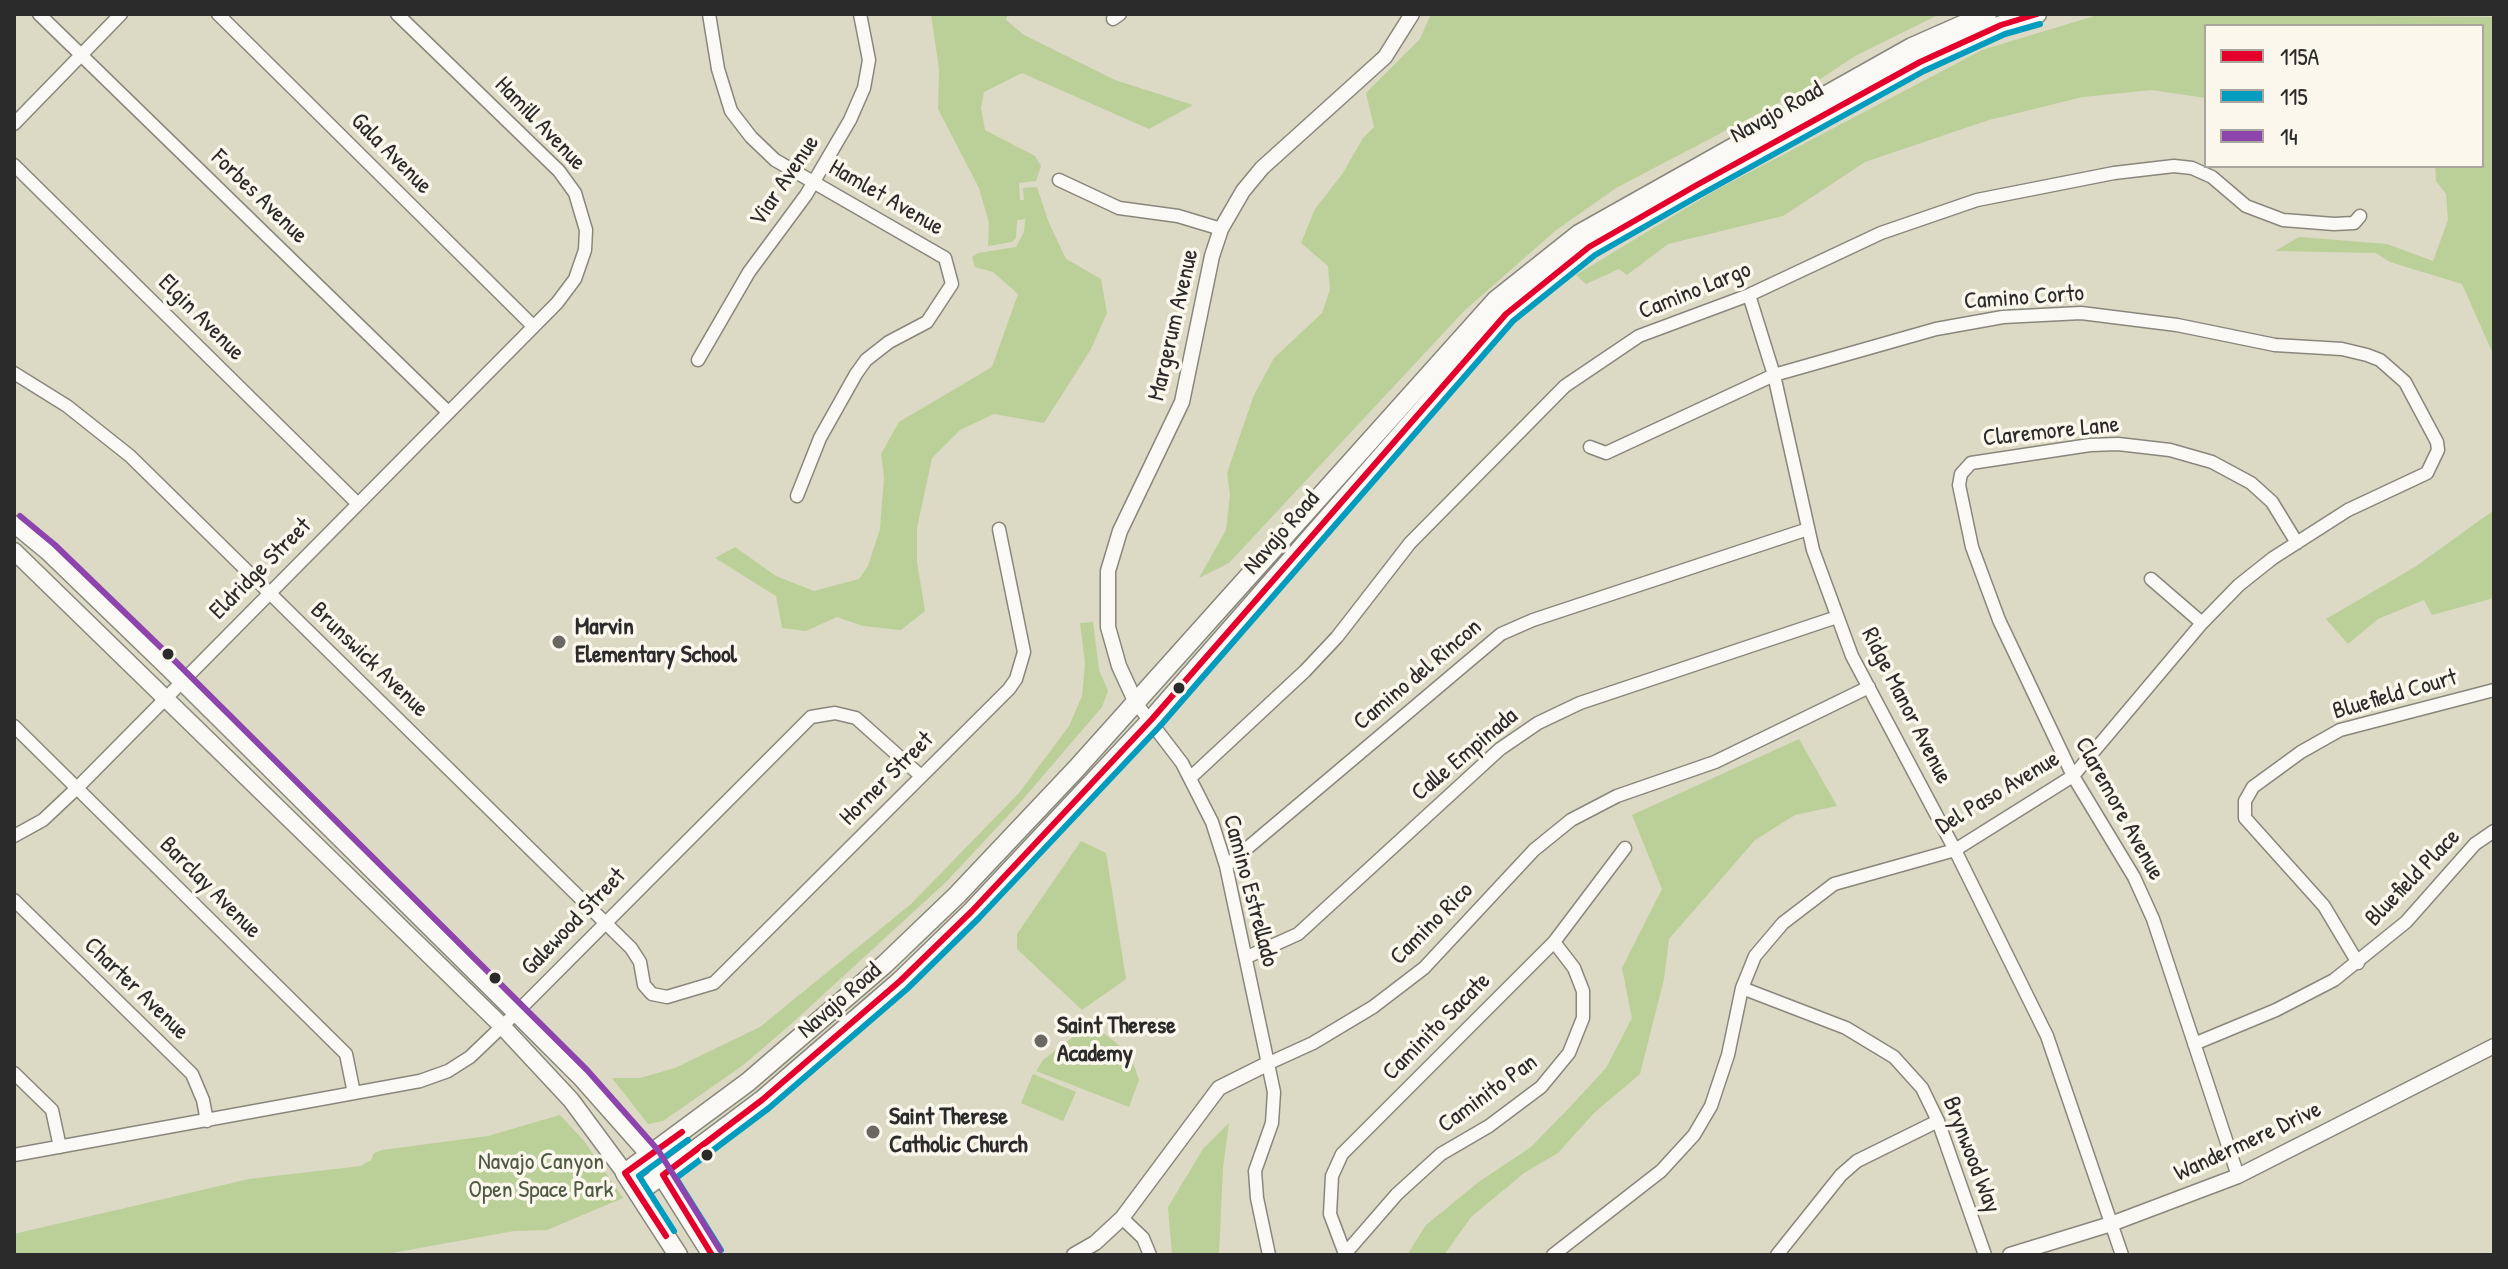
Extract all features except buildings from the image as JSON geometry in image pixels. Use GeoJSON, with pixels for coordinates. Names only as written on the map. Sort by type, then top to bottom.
{"type":"FeatureCollection","features":[{"type":"Feature","properties":{"kind":"main road","name":"Navajo Road"},"geometry":{"type":"LineString","coordinates":[[625,1173],[748,1082],[885,964],[1033,815],[1496,300],[1579,234],[1912,47],[1987,14]]}},
{"type":"Feature","properties":{"kind":"main road","name":"Navajo Road"},"geometry":{"type":"LineString","coordinates":[[639,1192],[762,1100],[900,981],[1050,830],[1152,719],[1506,314],[1589,247],[1920,62],[2001,25],[2037,14]]}},
{"type":"Feature","properties":{"kind":"main road"},"geometry":{"type":"LineString","coordinates":[[14,524],[48,552],[182,682],[580,1077],[650,1156],[712,1255]]}},
{"type":"Feature","properties":{"kind":"main road"},"geometry":{"type":"LineString","coordinates":[[14,551],[502,1026],[571,1100],[639,1192],[678,1255]]}},
{"type":"Feature","properties":{"kind":"main road"},"geometry":{"type":"LineString","coordinates":[[1033,815],[1050,830]]}},
{"type":"Feature","properties":{"kind":"street","name":"Forbes Avenue"},"geometry":{"type":"LineString","coordinates":[[39,14],[448,412]]}},
{"type":"Feature","properties":{"kind":"street"},"geometry":{"type":"LineString","coordinates":[[14,124],[121,14]]}},
{"type":"Feature","properties":{"kind":"street","name":"Gala Avenue"},"geometry":{"type":"LineString","coordinates":[[218,14],[533,326]]}},
{"type":"Feature","properties":{"kind":"street","name":"Hamill Avenue"},"geometry":{"type":"LineString","coordinates":[[397,14],[559,171],[575,193],[586,230],[580,266],[575,279],[557,303],[533,326]]}},
{"type":"Feature","properties":{"kind":"street","name":"Hamlet Avenue"},"geometry":{"type":"LineString","coordinates":[[709,14],[718,69],[731,111],[775,160],[945,258],[949,265],[952,284],[927,322],[889,342],[856,374],[820,438],[797,496]]}},
{"type":"Feature","properties":{"kind":"street","name":"Viar Avenue"},"geometry":{"type":"LineString","coordinates":[[698,360],[749,272],[814,181],[850,120],[864,88],[869,60],[860,14]]}},
{"type":"Feature","properties":{"kind":"street","name":"Margerum Avenue"},"geometry":{"type":"LineString","coordinates":[[1136,703],[1119,666],[1108,627],[1108,571],[1120,531],[1182,402],[1221,229],[1243,191],[1262,168],[1385,57],[1412,14]]}},
{"type":"Feature","properties":{"kind":"street","name":"Elgin Avenue"},"geometry":{"type":"LineString","coordinates":[[14,165],[357,503]]}},
{"type":"Feature","properties":{"kind":"street","name":"Camino Largo"},"geometry":{"type":"LineString","coordinates":[[1190,778],[1305,671],[1337,637],[1410,543],[1565,386],[1639,336],[1749,295],[1881,233],[1977,200],[2114,173],[2174,166],[2192,168],[2212,177],[2246,206],[2283,220],[2354,223],[2360,216]]}},
{"type":"Feature","properties":{"kind":"street"},"geometry":{"type":"LineString","coordinates":[[1059,180],[1119,208],[1178,216],[1221,229]]}},
{"type":"Feature","properties":{"kind":"street","name":"Ridge Manor Avenue"},"geometry":{"type":"LineString","coordinates":[[1749,295],[1774,375],[1808,529],[1837,617],[1869,687],[1955,850],[2047,1036],[2122,1255]]}},
{"type":"Feature","properties":{"kind":"street","name":"Camino Corto"},"geometry":{"type":"LineString","coordinates":[[1590,447],[1606,453],[1774,375],[1936,329],[2003,317],[2081,313],[2120,316],[2275,345],[2342,349],[2367,355],[2405,382],[2437,442]]}},
{"type":"Feature","properties":{"kind":"street","name":"Eldridge Street"},"geometry":{"type":"LineString","coordinates":[[14,836],[43,820],[77,788],[533,326]]}},
{"type":"Feature","properties":{"kind":"street","name":"Brunswick Avenue"},"geometry":{"type":"LineString","coordinates":[[14,373],[67,406],[120,447],[631,948],[640,962],[644,985],[652,994],[667,997]]}},
{"type":"Feature","properties":{"kind":"street","name":"Del Paso Avenue"},"geometry":{"type":"LineString","coordinates":[[1553,1255],[1661,1171],[1694,1135],[1711,1106],[1728,1055],[1742,988],[1755,956],[1783,923],[1834,884],[1955,850],[2073,776],[2202,623],[2239,585],[2348,510],[2427,473],[2437,456],[2437,442]]}},
{"type":"Feature","properties":{"kind":"street","name":"Claremore Lane"},"geometry":{"type":"LineString","coordinates":[[1965,468],[1971,463],[2090,445],[2118,444],[2170,450],[2212,462],[2251,483],[2272,502],[2297,543]]}},
{"type":"Feature","properties":{"kind":"street","name":"Claremore Avenue"},"geometry":{"type":"LineString","coordinates":[[1965,468],[1959,485],[1977,561],[1999,620],[2073,776],[2134,877],[2153,919],[2238,1176]]}},
{"type":"Feature","properties":{"kind":"street","name":"Horner Street"},"geometry":{"type":"LineString","coordinates":[[667,997],[714,983],[1016,679],[1024,652],[999,529]]}},
{"type":"Feature","properties":{"kind":"street","name":"Camino del Rincon"},"geometry":{"type":"LineString","coordinates":[[1226,866],[1501,634],[1533,620],[1808,529]]}},
{"type":"Feature","properties":{"kind":"street"},"geometry":{"type":"LineString","coordinates":[[2151,579],[2202,623]]}},
{"type":"Feature","properties":{"kind":"street","name":"Calle Empinada"},"geometry":{"type":"LineString","coordinates":[[1247,957],[1298,934],[1500,749],[1538,723],[1580,703],[1837,617]]}},
{"type":"Feature","properties":{"kind":"street","name":"Camino Rico"},"geometry":{"type":"LineString","coordinates":[[1074,1255],[1095,1243],[1122,1218],[1219,1088],[1313,1043],[1373,1007],[1424,968],[1534,850],[1571,820],[1617,796],[1715,762],[1869,687]]}},
{"type":"Feature","properties":{"kind":"street","name":"Bluefield Court"},"geometry":{"type":"LineString","coordinates":[[2358,963],[2324,906],[2245,818],[2245,801],[2253,787],[2301,752],[2340,730],[2494,690]]}},
{"type":"Feature","properties":{"kind":"street","name":"Camino Estrellado"},"geometry":{"type":"LineString","coordinates":[[1136,703],[1152,719],[1190,778],[1212,822],[1226,866],[1274,1092],[1272,1123],[1255,1171],[1257,1198],[1269,1255]]}},
{"type":"Feature","properties":{"kind":"street","name":"Galewood Street"},"geometry":{"type":"LineString","coordinates":[[14,1155],[420,1081],[448,1071],[470,1057],[516,1013],[811,717],[835,713],[856,718],[921,776]]}},
{"type":"Feature","properties":{"kind":"street","name":"Barclay Avenue"},"geometry":{"type":"LineString","coordinates":[[14,726],[346,1054],[354,1093]]}},
{"type":"Feature","properties":{"kind":"street","name":"Bluefield Place"},"geometry":{"type":"LineString","coordinates":[[2194,1044],[2276,1010],[2334,980],[2358,963],[2406,922],[2475,844],[2494,831]]}},
{"type":"Feature","properties":{"kind":"street","name":"Caminito Sacate"},"geometry":{"type":"LineString","coordinates":[[1345,1254],[1330,1214],[1332,1176],[1342,1154],[1554,942],[1625,848]]}},
{"type":"Feature","properties":{"kind":"street","name":"Charter Avenue"},"geometry":{"type":"LineString","coordinates":[[14,900],[192,1074],[203,1100],[207,1121]]}},
{"type":"Feature","properties":{"kind":"street","name":"Caminito Pan"},"geometry":{"type":"LineString","coordinates":[[1345,1254],[1397,1194],[1430,1164],[1541,1087],[1569,1053],[1583,1018],[1583,991],[1574,968],[1554,942]]}},
{"type":"Feature","properties":{"kind":"street","name":"Brynwood Way"},"geometry":{"type":"LineString","coordinates":[[1742,988],[1874,1043],[1894,1057],[1922,1088],[1938,1121],[1985,1255]]}},
{"type":"Feature","properties":{"kind":"street","name":"Wandermere Drive"},"geometry":{"type":"LineString","coordinates":[[2010,1255],[2111,1224],[2238,1176],[2494,1046]]}},
{"type":"Feature","properties":{"kind":"street"},"geometry":{"type":"LineString","coordinates":[[14,1073],[52,1110],[60,1147]]}},
{"type":"Feature","properties":{"kind":"street"},"geometry":{"type":"LineString","coordinates":[[1777,1255],[1849,1168],[1938,1121]]}},
{"type":"Feature","properties":{"kind":"street"},"geometry":{"type":"LineString","coordinates":[[1122,1218],[1143,1238],[1150,1255]]}},
{"type":"Feature","properties":{"kind":"green space"},"geometry":{"type":"Polygon","coordinates":[[[931,14],[1008,14],[1006,20],[1024,35],[1115,80],[1193,105],[1149,129],[1022,73],[984,92],[981,108],[985,130],[1035,156],[1041,166],[1036,181],[1019,183],[1020,200],[1024,200],[1023,188],[1037,187],[1066,259],[1101,279],[1107,313],[1091,349],[1044,423],[994,414],[960,430],[932,458],[917,528],[917,562],[925,611],[901,630],[863,626],[837,617],[806,631],[782,628],[776,596],[715,558],[735,547],[776,576],[814,591],[859,579],[868,566],[880,529],[884,477],[881,454],[899,422],[992,367],[1018,294],[993,272],[975,267],[972,257],[978,253],[1016,247],[1024,232],[1025,219],[1017,220],[1016,238],[1012,242],[988,246],[989,223],[979,188],[938,109],[939,69],[931,14]]]}},
{"type":"Feature","properties":{"kind":"green space"},"geometry":{"type":"Polygon","coordinates":[[[1431,14],[1940,14],[1855,56],[1807,88],[1616,188],[1555,231],[1464,311],[1229,563],[1199,578],[1226,530],[1230,495],[1227,473],[1254,395],[1274,358],[1322,313],[1330,290],[1328,266],[1301,243],[1315,209],[1343,173],[1363,138],[1374,127],[1366,93],[1420,39],[1431,14]]]}},
{"type":"Feature","properties":{"kind":"green space"},"geometry":{"type":"Polygon","coordinates":[[[2101,14],[2494,17],[2494,356],[2462,284],[2390,262],[2376,253],[2275,251],[2299,237],[2387,244],[2433,261],[2448,220],[2446,194],[2436,181],[2435,168],[2484,168],[2484,24],[2204,24],[2204,98],[2151,90],[2083,97],[1989,120],[1865,162],[1783,216],[1668,244],[1627,275],[1619,269],[1586,284],[1576,275],[1716,190],[1982,50],[2101,14]]]}},
{"type":"Feature","properties":{"kind":"green space"},"geometry":{"type":"Polygon","coordinates":[[[2494,510],[2494,598],[2432,615],[2424,600],[2378,619],[2348,644],[2326,619],[2415,567],[2494,510]]]}},
{"type":"Feature","properties":{"kind":"green space"},"geometry":{"type":"Polygon","coordinates":[[[1093,622],[1099,670],[1108,691],[1102,707],[1018,805],[945,883],[790,1025],[742,1066],[663,1121],[648,1124],[612,1078],[640,1078],[675,1068],[760,1027],[911,904],[1019,793],[1069,726],[1082,696],[1085,663],[1080,623],[1093,622]]]}},
{"type":"Feature","properties":{"kind":"green space"},"geometry":{"type":"Polygon","coordinates":[[[1799,739],[1837,806],[1795,815],[1755,840],[1669,939],[1664,979],[1640,1074],[1594,1113],[1558,1153],[1524,1173],[1471,1217],[1444,1255],[1407,1255],[1426,1225],[1480,1181],[1531,1147],[1570,1107],[1606,1068],[1632,1018],[1622,968],[1662,889],[1632,815],[1799,739]]]}},
{"type":"Feature","properties":{"kind":"green space"},"geometry":{"type":"Polygon","coordinates":[[[1081,841],[1106,853],[1126,979],[1082,1010],[1017,949],[1017,934],[1081,841]]]}},
{"type":"Feature","properties":{"kind":"green space"},"geometry":{"type":"Polygon","coordinates":[[[1091,1023],[1130,1054],[1139,1080],[1129,1107],[1036,1071],[1043,1060],[1091,1023]]]}},
{"type":"Feature","properties":{"kind":"green space"},"geometry":{"type":"Polygon","coordinates":[[[1033,1074],[1076,1092],[1063,1121],[1021,1103],[1033,1074]]]}},
{"type":"Feature","properties":{"kind":"green space","name":"Navajo Canyon Open Space Park"},"geometry":{"type":"Polygon","coordinates":[[[560,1115],[584,1141],[623,1198],[547,1230],[514,1231],[381,1255],[14,1255],[14,1234],[249,1179],[361,1166],[371,1160],[374,1153],[382,1150],[488,1136],[560,1115]]]}},
{"type":"Feature","properties":{"kind":"green space"},"geometry":{"type":"Polygon","coordinates":[[[1229,1123],[1223,1168],[1219,1255],[1172,1255],[1168,1207],[1203,1149],[1229,1123]]]}},
{"type":"Feature","properties":{"kind":"transit line","name":"115A"},"geometry":{"type":"LineString","coordinates":[[712,1255],[663,1175],[762,1100],[900,981],[972,911],[1152,719],[1506,314],[1589,247],[1695,186],[1920,62],[2001,25],[2037,14]]}},
{"type":"Feature","properties":{"kind":"transit line","name":"115"},"geometry":{"type":"LineString","coordinates":[[721,1250],[676,1178],[769,1108],[907,989],[979,918],[1160,726],[1513,321],[1595,255],[1700,195],[1924,71],[2005,34],[2040,24]]}},
{"type":"Feature","properties":{"kind":"transit line","name":"14"},"geometry":{"type":"LineString","coordinates":[[20,516],[55,545],[177,663],[587,1070],[658,1150],[720,1250]]}},
{"type":"Feature","properties":{"kind":"transit line","name":"115A"},"geometry":{"type":"LineString","coordinates":[[666,1236],[625,1173],[682,1132]]}},
{"type":"Feature","properties":{"kind":"transit line","name":"115"},"geometry":{"type":"LineString","coordinates":[[674,1231],[639,1176],[688,1140]]}},
{"type":"Feature","properties":{"kind":"place","name":"Marvin Elementary School"},"geometry":{"type":"Point","coordinates":[559,642]}},
{"type":"Feature","properties":{"kind":"place","name":"Saint Therese Academy"},"geometry":{"type":"Point","coordinates":[1041,1041]}},
{"type":"Feature","properties":{"kind":"place","name":"Saint Therese Catholic Church"},"geometry":{"type":"Point","coordinates":[873,1132]}}]}
